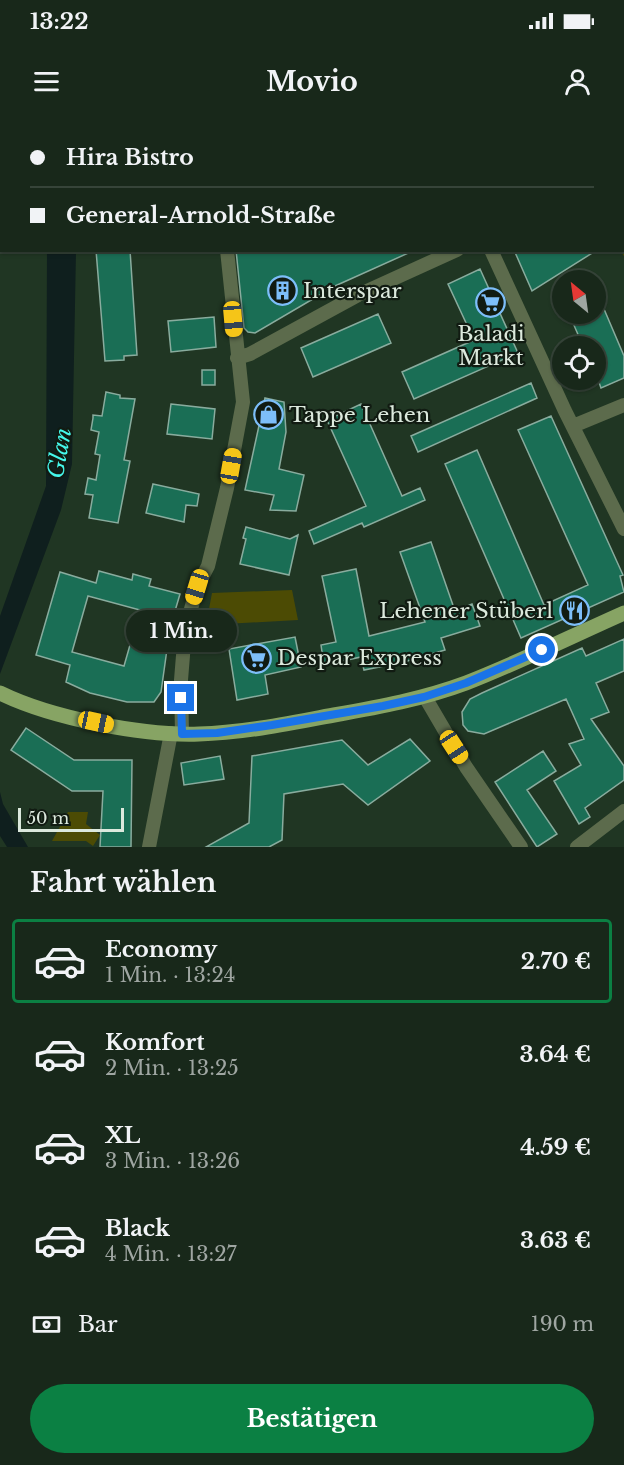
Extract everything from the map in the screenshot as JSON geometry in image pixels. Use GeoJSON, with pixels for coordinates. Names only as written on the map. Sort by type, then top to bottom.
{"type":"FeatureCollection","features":[{"type":"Feature","properties":{"kind":"main road"},"geometry":{"type":"LineString","coordinates":[[3,694],[58,714],[115,726],[176,733],[217,733],[383,706],[424,697],[466,683],[624,613]]}},
{"type":"Feature","properties":{"kind":"street"},"geometry":{"type":"LineString","coordinates":[[148,847],[176,733],[185,631],[197,587],[208,566],[227,488],[243,402],[227,252]]}},
{"type":"Feature","properties":{"kind":"street"},"geometry":{"type":"LineString","coordinates":[[237,358],[250,354],[357,295],[453,252]]}},
{"type":"Feature","properties":{"kind":"street"},"geometry":{"type":"LineString","coordinates":[[492,252],[624,529]]}},
{"type":"Feature","properties":{"kind":"street"},"geometry":{"type":"LineString","coordinates":[[573,426],[624,405]]}},
{"type":"Feature","properties":{"kind":"street"},"geometry":{"type":"LineString","coordinates":[[424,697],[454,747],[521,847]]}},
{"type":"Feature","properties":{"kind":"street"},"geometry":{"type":"LineString","coordinates":[[577,847],[624,811]]}},
{"type":"Feature","properties":{"kind":"shaded area"},"geometry":{"type":"Polygon","coordinates":[[[292,590],[298,620],[206,625],[212,593],[292,590]]]}},
{"type":"Feature","properties":{"kind":"shaded area"},"geometry":{"type":"Polygon","coordinates":[[[68,812],[88,812],[86,824],[100,835],[93,846],[86,841],[52,841],[68,812]]]}},
{"type":"Feature","properties":{"kind":"water","name":"Glan"},"geometry":{"type":"Polygon","coordinates":[[[47,252],[76,252],[72,464],[61,510],[0,674],[0,616],[46,486],[47,252]]]}},
{"type":"Feature","properties":{"kind":"water"},"geometry":{"type":"Polygon","coordinates":[[[0,792],[3,804],[28,847],[7,847],[0,836],[0,792]]]}},
{"type":"Feature","properties":{"kind":"building"},"geometry":{"type":"Polygon","coordinates":[[[96,252],[130,252],[137,355],[124,356],[124,360],[105,361],[96,252]]]}},
{"type":"Feature","properties":{"kind":"building","name":"Interspar"},"geometry":{"type":"Polygon","coordinates":[[[236,252],[411,252],[335,286],[255,333],[248,332],[244,328],[236,252]]]}},
{"type":"Feature","properties":{"kind":"building"},"geometry":{"type":"Polygon","coordinates":[[[515,252],[594,252],[565,270],[552,270],[552,278],[532,291],[515,252]]]}},
{"type":"Feature","properties":{"kind":"building"},"geometry":{"type":"Polygon","coordinates":[[[480,269],[518,353],[414,399],[402,372],[474,340],[448,284],[480,269]]]}},
{"type":"Feature","properties":{"kind":"building"},"geometry":{"type":"Polygon","coordinates":[[[378,314],[391,343],[313,377],[301,348],[378,314]]]}},
{"type":"Feature","properties":{"kind":"building"},"geometry":{"type":"Polygon","coordinates":[[[606,314],[624,356],[624,378],[606,386],[606,336],[579,336],[573,324],[606,324],[606,314]]]}},
{"type":"Feature","properties":{"kind":"building"},"geometry":{"type":"Polygon","coordinates":[[[214,317],[216,347],[171,352],[168,321],[214,317]]]}},
{"type":"Feature","properties":{"kind":"building"},"geometry":{"type":"Polygon","coordinates":[[[202,370],[215,370],[215,385],[202,385],[202,370]]]}},
{"type":"Feature","properties":{"kind":"building"},"geometry":{"type":"Polygon","coordinates":[[[531,383],[537,398],[418,452],[411,436],[531,383]]]}},
{"type":"Feature","properties":{"kind":"building"},"geometry":{"type":"Polygon","coordinates":[[[106,392],[120,395],[120,398],[135,399],[124,460],[130,461],[118,523],[89,518],[93,495],[85,494],[88,478],[96,480],[100,455],[95,454],[99,432],[91,430],[93,415],[102,416],[106,392]]]}},
{"type":"Feature","properties":{"kind":"building"},"geometry":{"type":"Polygon","coordinates":[[[265,398],[284,402],[286,432],[279,469],[304,475],[296,511],[270,510],[274,495],[245,490],[265,398]]]}},
{"type":"Feature","properties":{"kind":"building"},"geometry":{"type":"Polygon","coordinates":[[[171,404],[215,409],[212,439],[167,434],[171,404]]]}},
{"type":"Feature","properties":{"kind":"building"},"geometry":{"type":"Polygon","coordinates":[[[361,404],[402,496],[420,488],[425,500],[364,527],[362,523],[314,544],[309,531],[366,506],[327,420],[361,404]]]}},
{"type":"Feature","properties":{"kind":"building"},"geometry":{"type":"Polygon","coordinates":[[[551,416],[623,575],[620,576],[624,592],[521,638],[445,464],[477,450],[544,605],[588,585],[518,430],[551,416]]]}},
{"type":"Feature","properties":{"kind":"building"},"geometry":{"type":"Polygon","coordinates":[[[153,484],[199,494],[197,506],[186,505],[184,522],[146,513],[153,484]]]}},
{"type":"Feature","properties":{"kind":"building"},"geometry":{"type":"Polygon","coordinates":[[[246,527],[290,539],[298,535],[289,575],[240,564],[246,539],[243,538],[246,527]]]}},
{"type":"Feature","properties":{"kind":"building"},"geometry":{"type":"Polygon","coordinates":[[[431,542],[455,611],[472,604],[480,626],[441,638],[445,650],[404,662],[364,670],[361,657],[324,665],[321,645],[336,642],[322,576],[356,569],[369,636],[425,622],[400,552],[431,542]]]}},
{"type":"Feature","properties":{"kind":"building"},"geometry":{"type":"Polygon","coordinates":[[[99,571],[132,580],[133,574],[151,579],[149,586],[180,594],[170,628],[161,692],[154,702],[127,702],[90,693],[66,682],[70,665],[36,655],[60,572],[96,583],[99,571]],[[88,596],[72,652],[124,666],[140,610],[88,596]]]}},
{"type":"Feature","properties":{"kind":"building"},"geometry":{"type":"Polygon","coordinates":[[[295,637],[301,667],[265,675],[268,694],[237,700],[229,649],[295,637]]]}},
{"type":"Feature","properties":{"kind":"building"},"geometry":{"type":"Polygon","coordinates":[[[624,639],[624,671],[596,683],[609,712],[591,719],[624,766],[624,780],[585,808],[590,817],[579,824],[554,781],[581,765],[569,744],[584,739],[566,699],[484,734],[468,731],[463,725],[462,712],[470,699],[482,693],[582,648],[586,656],[624,639]]]}},
{"type":"Feature","properties":{"kind":"building"},"geometry":{"type":"Polygon","coordinates":[[[26,728],[74,760],[132,760],[131,847],[100,847],[103,791],[72,791],[11,750],[26,728]]]}},
{"type":"Feature","properties":{"kind":"building"},"geometry":{"type":"Polygon","coordinates":[[[410,739],[430,761],[368,805],[343,784],[284,794],[282,840],[269,847],[206,847],[249,823],[252,756],[342,740],[368,765],[410,739]]]}},
{"type":"Feature","properties":{"kind":"building"},"geometry":{"type":"Polygon","coordinates":[[[543,751],[556,771],[527,790],[557,834],[537,847],[495,782],[543,751]]]}},
{"type":"Feature","properties":{"kind":"building"},"geometry":{"type":"Polygon","coordinates":[[[220,756],[224,779],[184,785],[181,763],[220,756]]]}},
{"type":"Feature","properties":{"kind":"place","name":"Interspar"},"geometry":{"type":"Point","coordinates":[282,291]}},
{"type":"Feature","properties":{"kind":"place","name":"Baladi Markt"},"geometry":{"type":"Point","coordinates":[491,303]}},
{"type":"Feature","properties":{"kind":"place","name":"Tappe Lehen"},"geometry":{"type":"Point","coordinates":[268,415]}},
{"type":"Feature","properties":{"kind":"place","name":"Lehener Stüberl"},"geometry":{"type":"Point","coordinates":[574,611]}},
{"type":"Feature","properties":{"kind":"place","name":"Despar Express"},"geometry":{"type":"Point","coordinates":[256,658]}},
{"type":"Feature","properties":{"kind":"route"},"geometry":{"type":"LineString","coordinates":[[181,698],[182,734],[217,733],[383,706],[424,697],[466,683],[542,650]]}}]}
